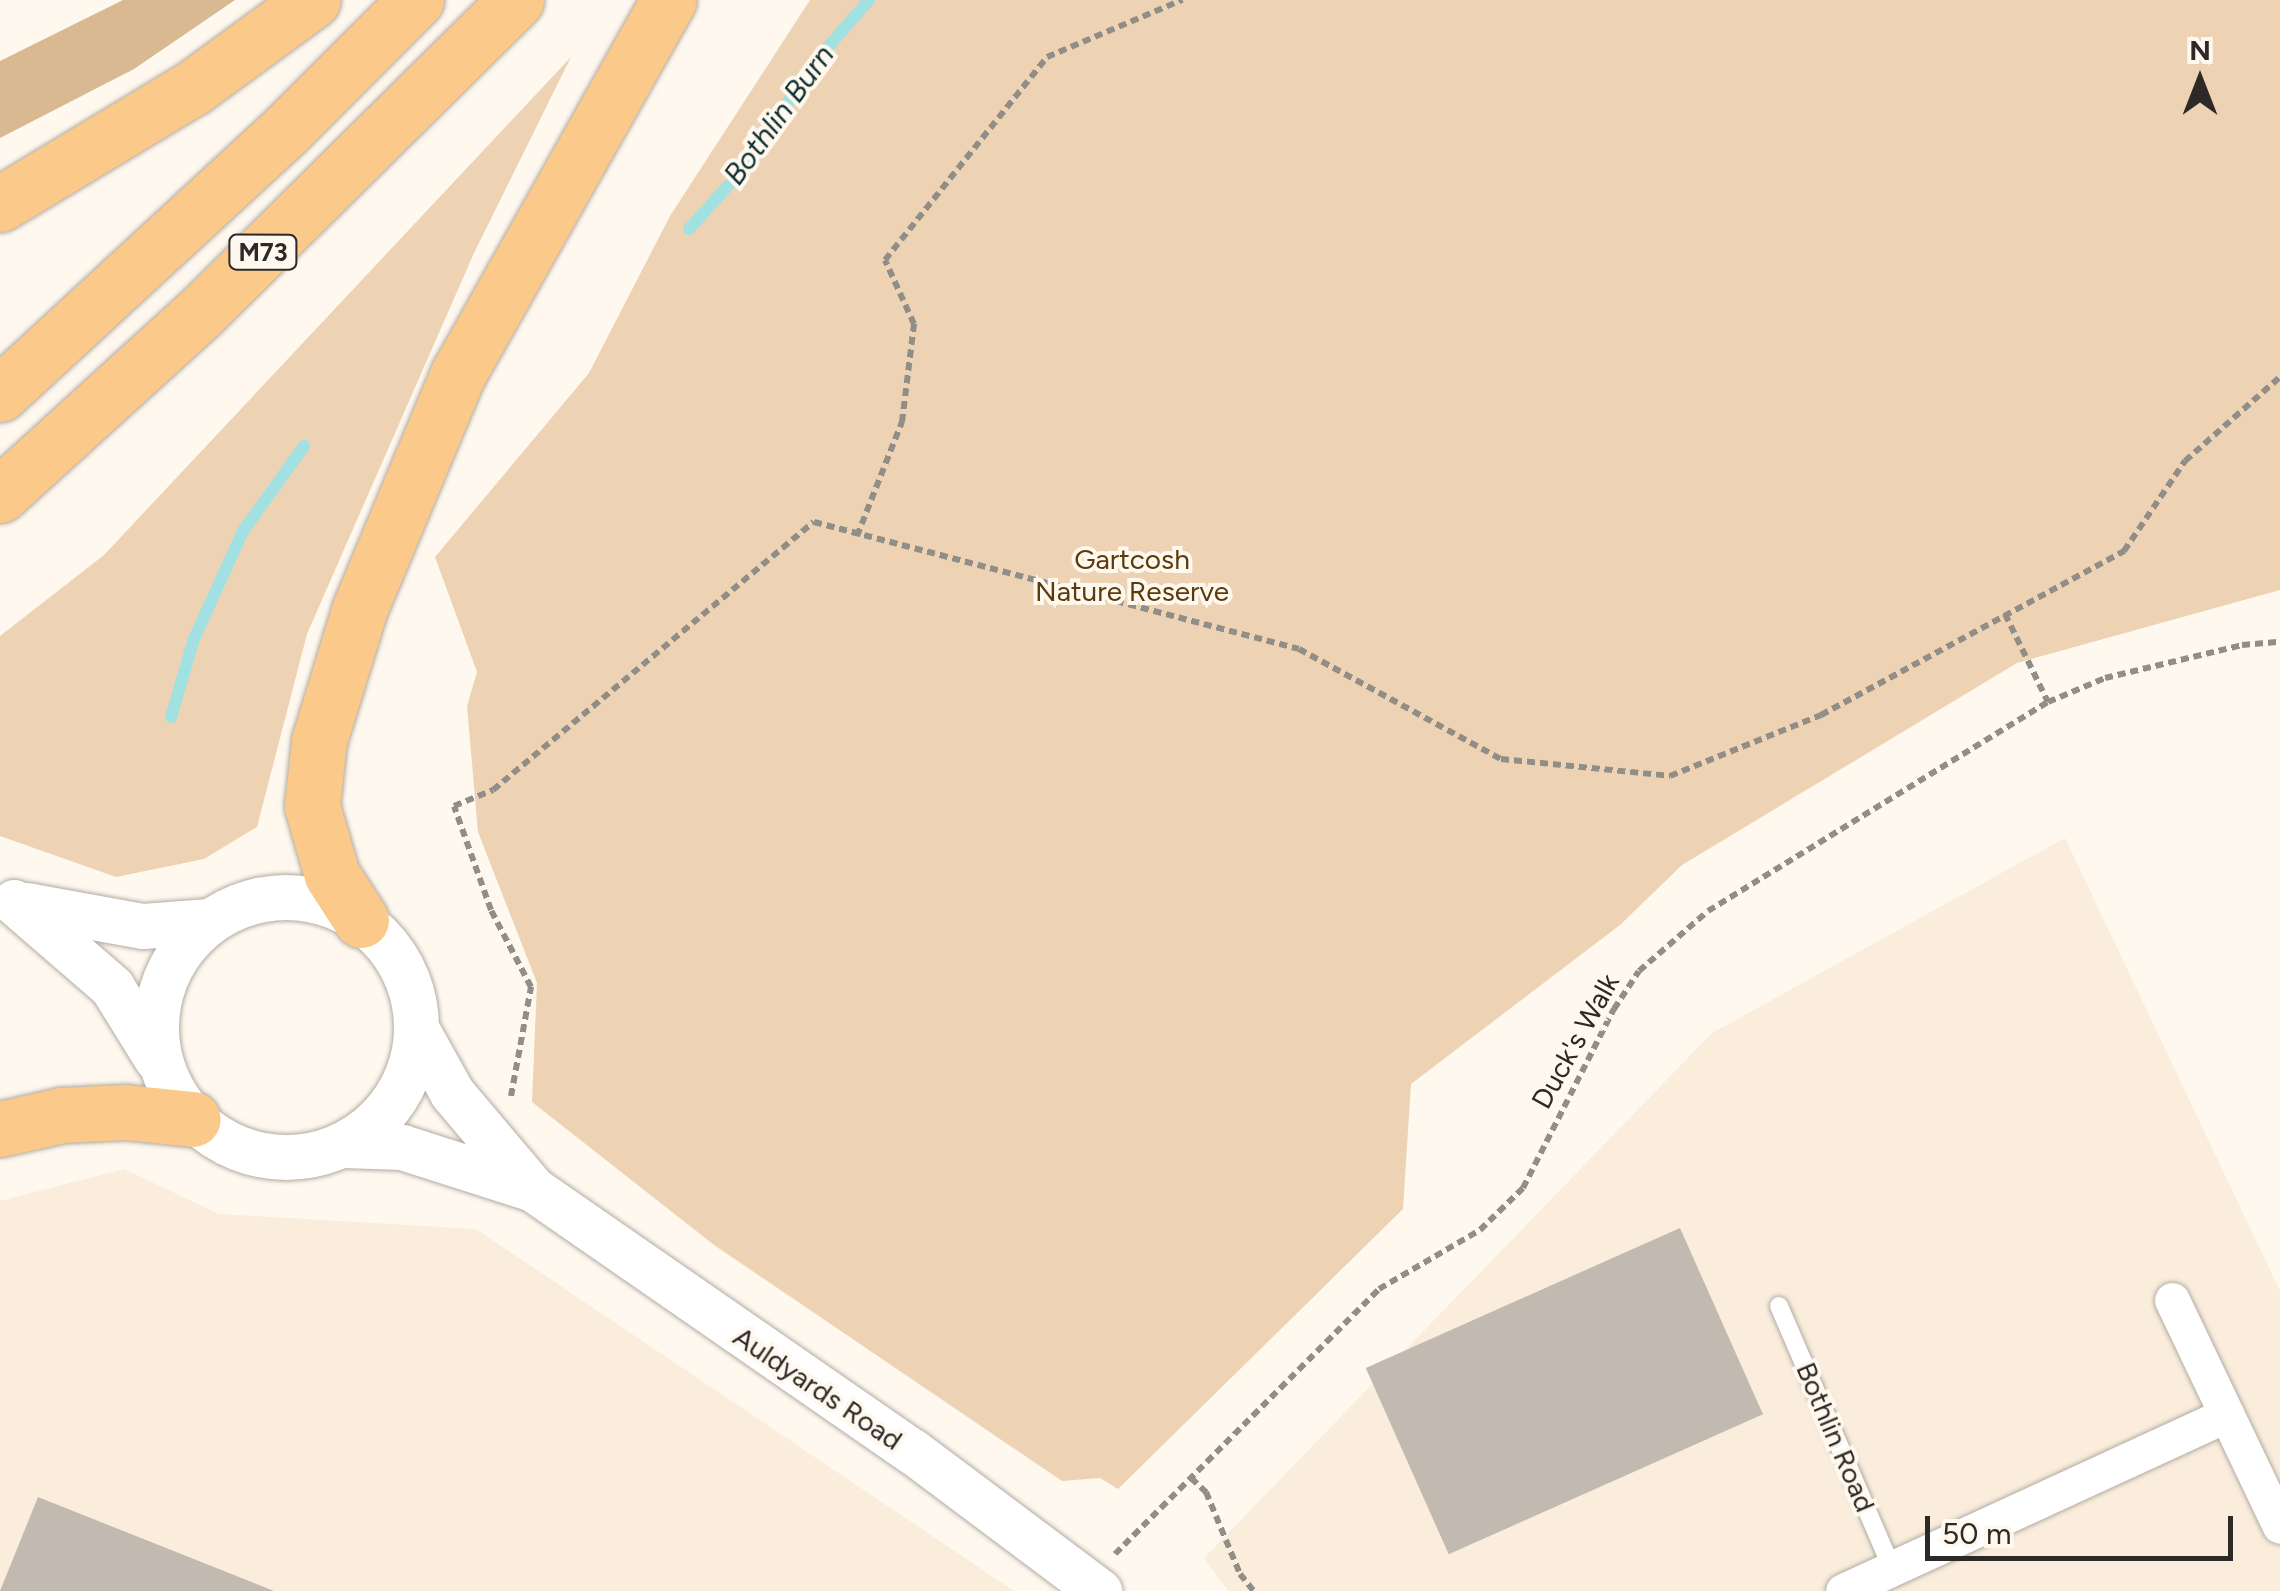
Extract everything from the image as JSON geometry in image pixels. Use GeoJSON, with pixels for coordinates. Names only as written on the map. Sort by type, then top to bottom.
{"type":"FeatureCollection","features":[{"type":"Feature","properties":{"kind":"highway"},"geometry":{"type":"LineString","coordinates":[[0,204],[194,87],[313,0]]}},
{"type":"Feature","properties":{"kind":"highway","name":"M73"},"geometry":{"type":"LineString","coordinates":[[0,394],[286,130],[416,0]]}},
{"type":"Feature","properties":{"kind":"highway","name":"M73"},"geometry":{"type":"LineString","coordinates":[[0,495],[199,314],[516,0]]}},
{"type":"Feature","properties":{"kind":"highway"},"geometry":{"type":"LineString","coordinates":[[361,920],[332,875],[312,806],[319,741],[360,608],[458,374],[669,0]]}},
{"type":"Feature","properties":{"kind":"highway"},"geometry":{"type":"LineString","coordinates":[[0,1130],[78,1114],[193,1119]]}},
{"type":"Feature","properties":{"kind":"street"},"geometry":{"type":"LineString","coordinates":[[7,899],[112,988],[193,1119],[226,1143],[264,1156],[304,1157],[344,1144],[396,1098],[417,1030],[403,968],[361,920],[325,902],[285,896],[245,903],[209,921],[176,957],[157,1002],[161,1067]]}},
{"type":"Feature","properties":{"kind":"street"},"geometry":{"type":"LineString","coordinates":[[7,899],[143,926],[209,921]]}},
{"type":"Feature","properties":{"kind":"street","name":"Auldyards Road"},"geometry":{"type":"LineString","coordinates":[[417,1030],[452,1093],[533,1189],[912,1452],[1108,1572]]}},
{"type":"Feature","properties":{"kind":"street","name":"Auldyards Road"},"geometry":{"type":"LineString","coordinates":[[344,1144],[402,1147],[533,1189]]}},
{"type":"Feature","properties":{"kind":"street"},"geometry":{"type":"LineString","coordinates":[[2172,1300],[2280,1526]]}},
{"type":"Feature","properties":{"kind":"street"},"geometry":{"type":"LineString","coordinates":[[1845,1591],[2226,1415]]}},
{"type":"Feature","properties":{"kind":"lane","name":"Bothlin Road"},"geometry":{"type":"LineString","coordinates":[[1779,1306],[1892,1568]]}},
{"type":"Feature","properties":{"kind":"path"},"geometry":{"type":"LineString","coordinates":[[857,536],[902,422],[914,324],[885,260],[1047,57],[1182,0]]}},
{"type":"Feature","properties":{"kind":"path"},"geometry":{"type":"LineString","coordinates":[[513,1104],[510,1088],[531,988],[491,910],[454,806],[493,790],[814,522],[1299,649],[1502,759],[1670,776],[1821,716],[2124,551],[2185,461],[2280,376]]}},
{"type":"Feature","properties":{"kind":"path"},"geometry":{"type":"LineString","coordinates":[[2005,614],[2048,702]]}},
{"type":"Feature","properties":{"kind":"path","name":"Duck's Walk"},"geometry":{"type":"LineString","coordinates":[[1108,1572],[1192,1478],[1379,1289],[1480,1230],[1522,1188],[1639,971],[1708,911],[2048,702],[2105,678],[2242,645],[2280,642]]}},
{"type":"Feature","properties":{"kind":"path"},"geometry":{"type":"LineString","coordinates":[[1192,1478],[1206,1492],[1240,1574],[1254,1591]]}},
{"type":"Feature","properties":{"kind":"shaded area"},"geometry":{"type":"Polygon","coordinates":[[[123,0],[235,0],[134,69],[0,138],[0,61],[123,0]]]}},
{"type":"Feature","properties":{"kind":"shaded area"},"geometry":{"type":"Polygon","coordinates":[[[2065,838],[2280,1291],[2280,1591],[1228,1591],[1204,1558],[1712,1033],[2065,838]]]}},
{"type":"Feature","properties":{"kind":"shaded area"},"geometry":{"type":"Polygon","coordinates":[[[124,1169],[219,1214],[476,1229],[1014,1591],[0,1591],[0,1201],[124,1169]]]}},
{"type":"Feature","properties":{"kind":"green space","name":"Gartcosh Nature Reserve"},"geometry":{"type":"Polygon","coordinates":[[[810,0],[2280,0],[2280,590],[2017,663],[1682,865],[1620,925],[1411,1084],[1403,1209],[1118,1489],[1100,1478],[1062,1481],[714,1245],[532,1102],[537,983],[478,832],[467,706],[477,672],[435,557],[589,373],[670,216],[810,0]]]}},
{"type":"Feature","properties":{"kind":"green space"},"geometry":{"type":"Polygon","coordinates":[[[571,57],[474,253],[307,634],[257,827],[204,859],[116,877],[0,836],[0,636],[104,555],[571,57]]]}},
{"type":"Feature","properties":{"kind":"building"},"geometry":{"type":"Polygon","coordinates":[[[1680,1228],[1763,1414],[1449,1554],[1366,1368],[1680,1228]]]}},
{"type":"Feature","properties":{"kind":"building"},"geometry":{"type":"Polygon","coordinates":[[[38,1497],[274,1591],[0,1591],[38,1497]]]}},
{"type":"Feature","properties":{"kind":"waterway","name":"Bothlin Burn"},"geometry":{"type":"LineString","coordinates":[[689,229],[763,147],[802,77],[869,0]]}},
{"type":"Feature","properties":{"kind":"waterway","name":"Bothlin Burn"},"geometry":{"type":"LineString","coordinates":[[171,717],[194,639],[243,531],[304,446]]}}]}
